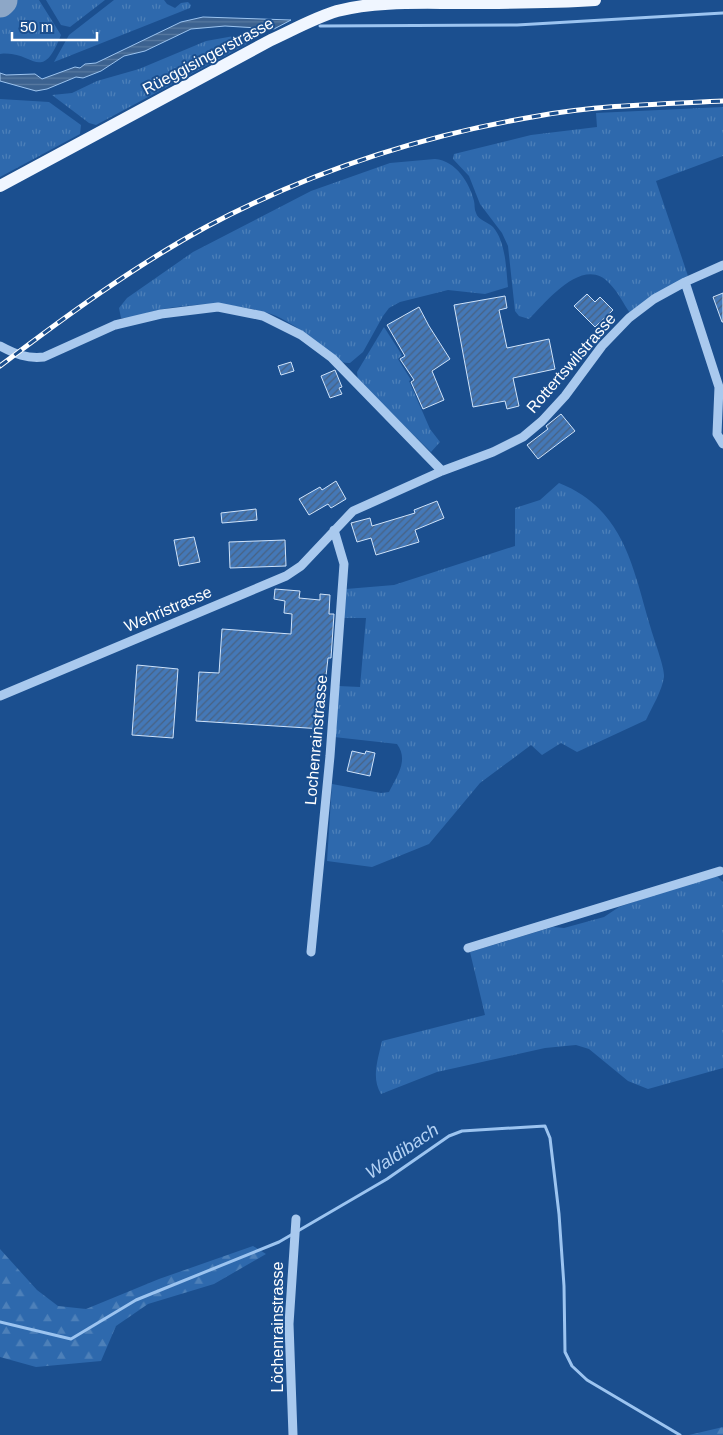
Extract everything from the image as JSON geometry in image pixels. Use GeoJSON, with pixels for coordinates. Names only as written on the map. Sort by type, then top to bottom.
{"type":"FeatureCollection","features":[{"type":"Feature","properties":{"kind":"main road","name":"Rüeggisingerstrasse"},"geometry":{"type":"LineString","coordinates":[[0,186],[271,40],[307,23],[339,11],[360,7],[417,3],[543,4],[595,0]]}},
{"type":"Feature","properties":{"kind":"street","name":"Rottertswilstrasse"},"geometry":{"type":"LineString","coordinates":[[334,530],[353,511],[442,471],[493,452],[523,437],[553,408],[602,346],[629,318],[654,299],[685,282],[723,265]]}},
{"type":"Feature","properties":{"kind":"street"},"geometry":{"type":"LineString","coordinates":[[685,282],[719,387],[717,434],[723,444]]}},
{"type":"Feature","properties":{"kind":"street"},"geometry":{"type":"LineString","coordinates":[[0,346],[15,354],[31,359],[44,357],[115,325],[160,314],[218,307],[263,316],[301,335],[332,358],[442,471]]}},
{"type":"Feature","properties":{"kind":"street","name":"Wehristrasse"},"geometry":{"type":"LineString","coordinates":[[0,696],[286,576],[301,566],[334,530]]}},
{"type":"Feature","properties":{"kind":"street","name":"Lochenrainstrasse"},"geometry":{"type":"LineString","coordinates":[[312,952],[330,756],[344,564],[334,530]]}},
{"type":"Feature","properties":{"kind":"street"},"geometry":{"type":"LineString","coordinates":[[468,948],[720,871]]}},
{"type":"Feature","properties":{"kind":"street","name":"Löchenrainstrasse"},"geometry":{"type":"LineString","coordinates":[[293,1435],[289,1324],[296,1219]]}},
{"type":"Feature","properties":{"kind":"green space"},"geometry":{"type":"Polygon","coordinates":[[[16,0],[39,0],[61,35],[48,59],[42,62],[35,62],[11,54],[0,54],[0,14],[16,0]]]}},
{"type":"Feature","properties":{"kind":"green space"},"geometry":{"type":"Polygon","coordinates":[[[46,0],[105,0],[70,27],[61,25],[46,0]]]}},
{"type":"Feature","properties":{"kind":"green space"},"geometry":{"type":"Polygon","coordinates":[[[114,0],[164,0],[175,8],[181,3],[188,2],[191,5],[190,8],[54,62],[69,35],[114,0]]]}},
{"type":"Feature","properties":{"kind":"green space"},"geometry":{"type":"Polygon","coordinates":[[[234,36],[247,44],[96,125],[89,123],[52,95],[72,93],[97,81],[139,69],[206,41],[234,36]]]}},
{"type":"Feature","properties":{"kind":"green space"},"geometry":{"type":"Polygon","coordinates":[[[0,99],[49,102],[81,125],[80,134],[0,177],[0,99]]]}},
{"type":"Feature","properties":{"kind":"green space"},"geometry":{"type":"Polygon","coordinates":[[[723,107],[723,156],[656,181],[688,276],[630,313],[610,284],[600,276],[589,274],[578,277],[566,284],[529,319],[519,316],[515,311],[508,246],[502,233],[480,204],[469,176],[453,159],[454,154],[531,135],[597,127],[596,113],[723,107]]]}},
{"type":"Feature","properties":{"kind":"green space"},"geometry":{"type":"Polygon","coordinates":[[[435,159],[455,168],[465,180],[472,194],[477,215],[493,227],[501,240],[505,256],[508,287],[485,294],[448,290],[400,302],[389,308],[363,352],[350,363],[332,357],[306,334],[286,321],[270,314],[237,306],[186,306],[121,318],[119,308],[127,298],[193,252],[311,191],[390,163],[435,159]]]}},
{"type":"Feature","properties":{"kind":"green space"},"geometry":{"type":"Polygon","coordinates":[[[384,327],[402,355],[398,359],[411,380],[409,381],[430,429],[440,442],[431,452],[358,381],[357,372],[384,327]]]}},
{"type":"Feature","properties":{"kind":"green space"},"geometry":{"type":"Polygon","coordinates":[[[559,483],[581,494],[599,508],[623,543],[631,563],[664,673],[661,688],[646,720],[577,752],[561,743],[542,755],[531,745],[480,783],[429,844],[372,867],[327,861],[332,784],[381,793],[389,792],[402,762],[402,756],[397,744],[334,737],[338,686],[360,687],[366,618],[342,618],[346,589],[394,585],[515,546],[515,508],[540,500],[559,483]]]}},
{"type":"Feature","properties":{"kind":"green space"},"geometry":{"type":"Polygon","coordinates":[[[710,876],[718,877],[723,882],[723,1068],[648,1089],[628,1081],[589,1049],[576,1045],[545,1048],[437,1072],[381,1094],[376,1082],[376,1075],[382,1041],[485,1015],[470,952],[553,927],[564,928],[604,917],[619,907],[710,876]]]}},
{"type":"Feature","properties":{"kind":"green space"},"geometry":{"type":"Polygon","coordinates":[[[253,1246],[266,1254],[214,1284],[148,1304],[116,1326],[101,1361],[36,1367],[0,1357],[0,1249],[37,1290],[58,1306],[86,1309],[159,1279],[253,1246]]]}},
{"type":"Feature","properties":{"kind":"green space"},"geometry":{"type":"Polygon","coordinates":[[[723,1427],[723,1435],[689,1435],[723,1427]]]}},
{"type":"Feature","properties":{"kind":"shaded area"},"geometry":{"type":"Polygon","coordinates":[[[203,17],[291,20],[274,29],[225,26],[191,29],[145,51],[124,56],[101,71],[83,78],[76,77],[47,89],[36,91],[0,81],[0,73],[6,75],[35,74],[42,79],[75,67],[80,68],[85,64],[96,63],[181,22],[203,17]]]}},
{"type":"Feature","properties":{"kind":"building"},"geometry":{"type":"Polygon","coordinates":[[[723,293],[723,322],[722,322],[713,297],[723,293]]]}},
{"type":"Feature","properties":{"kind":"building"},"geometry":{"type":"Polygon","coordinates":[[[587,294],[595,302],[600,297],[613,310],[595,327],[574,306],[587,294]]]}},
{"type":"Feature","properties":{"kind":"building"},"geometry":{"type":"Polygon","coordinates":[[[505,296],[507,308],[499,310],[507,348],[549,339],[555,369],[513,378],[519,406],[507,409],[505,401],[473,407],[454,305],[505,296]]]}},
{"type":"Feature","properties":{"kind":"building"},"geometry":{"type":"Polygon","coordinates":[[[419,307],[450,359],[432,371],[444,400],[423,409],[411,382],[414,380],[400,359],[405,356],[387,325],[419,307]]]}},
{"type":"Feature","properties":{"kind":"building"},"geometry":{"type":"Polygon","coordinates":[[[291,362],[294,371],[281,375],[278,366],[291,362]]]}},
{"type":"Feature","properties":{"kind":"building"},"geometry":{"type":"Polygon","coordinates":[[[335,370],[342,387],[339,388],[342,394],[330,398],[321,376],[335,370]]]}},
{"type":"Feature","properties":{"kind":"building"},"geometry":{"type":"Polygon","coordinates":[[[561,414],[575,431],[538,459],[527,445],[548,429],[546,426],[561,414]]]}},
{"type":"Feature","properties":{"kind":"building"},"geometry":{"type":"Polygon","coordinates":[[[336,481],[346,499],[331,508],[328,504],[309,515],[299,499],[320,487],[322,490],[336,481]]]}},
{"type":"Feature","properties":{"kind":"building"},"geometry":{"type":"Polygon","coordinates":[[[437,501],[444,518],[415,530],[419,542],[376,555],[371,538],[357,542],[351,523],[370,518],[372,526],[415,513],[414,510],[437,501]]]}},
{"type":"Feature","properties":{"kind":"building"},"geometry":{"type":"Polygon","coordinates":[[[256,509],[257,520],[222,523],[221,513],[256,509]]]}},
{"type":"Feature","properties":{"kind":"building"},"geometry":{"type":"Polygon","coordinates":[[[194,537],[200,562],[179,566],[174,540],[194,537]]]}},
{"type":"Feature","properties":{"kind":"building"},"geometry":{"type":"Polygon","coordinates":[[[285,540],[286,566],[230,568],[229,542],[285,540]]]}},
{"type":"Feature","properties":{"kind":"building"},"geometry":{"type":"Polygon","coordinates":[[[275,589],[300,591],[299,598],[320,600],[320,594],[330,595],[329,614],[334,614],[331,658],[328,658],[326,676],[323,729],[196,721],[199,672],[219,673],[222,629],[291,634],[292,614],[284,613],[285,601],[274,599],[275,589]]]}},
{"type":"Feature","properties":{"kind":"building"},"geometry":{"type":"Polygon","coordinates":[[[137,665],[178,669],[173,738],[132,735],[137,665]]]}},
{"type":"Feature","properties":{"kind":"building"},"geometry":{"type":"Polygon","coordinates":[[[352,751],[365,754],[366,751],[375,753],[370,776],[347,771],[352,751]]]}},
{"type":"Feature","properties":{"kind":"waterway"},"geometry":{"type":"LineString","coordinates":[[320,26],[517,25],[723,13]]}},
{"type":"Feature","properties":{"kind":"waterway","name":"Waldibach"},"geometry":{"type":"LineString","coordinates":[[0,1322],[71,1339],[136,1300],[279,1242],[387,1179],[449,1136],[462,1131],[545,1126],[550,1138],[559,1214],[564,1286],[565,1352],[572,1366],[587,1380],[680,1435]]}},
{"type":"Feature","properties":{"kind":"railway"},"geometry":{"type":"LineString","coordinates":[[0,366],[100,293],[179,242],[245,207],[326,173],[410,145],[495,124],[538,116],[607,107],[723,101]]}}]}
